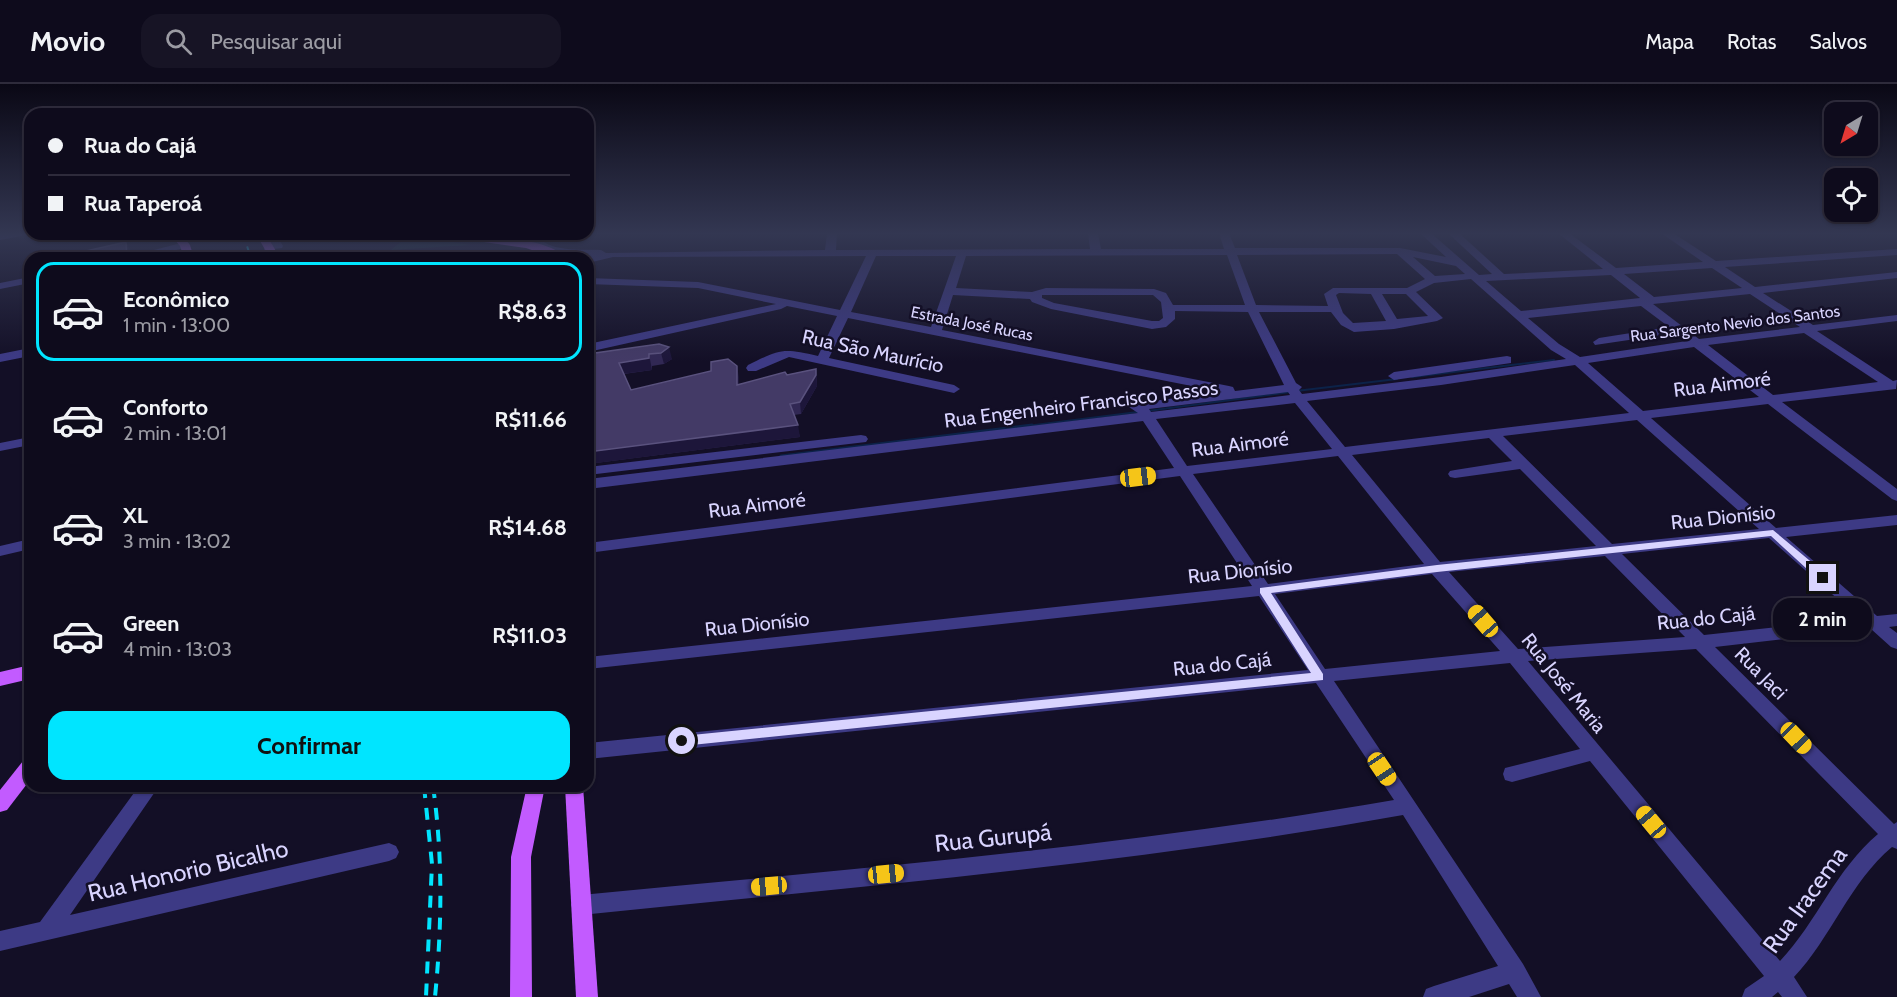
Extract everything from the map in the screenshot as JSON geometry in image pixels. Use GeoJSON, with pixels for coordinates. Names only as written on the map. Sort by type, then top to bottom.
{"type":"FeatureCollection","features":[{"type":"Feature","properties":{"kind":"main road"},"geometry":{"type":"LineString","coordinates":[[0,679],[24,673]]}},
{"type":"Feature","properties":{"kind":"main road"},"geometry":{"type":"LineString","coordinates":[[0,804],[24,774]]}},
{"type":"Feature","properties":{"kind":"main road"},"geometry":{"type":"LineString","coordinates":[[521,997],[521,857],[535,792]]}},
{"type":"Feature","properties":{"kind":"main road"},"geometry":{"type":"LineString","coordinates":[[574,792],[587,997]]}},
{"type":"Feature","properties":{"kind":"street"},"geometry":{"type":"LineString","coordinates":[[822,360],[862,276]]}},
{"type":"Feature","properties":{"kind":"street"},"geometry":{"type":"LineString","coordinates":[[934,332],[954,276]]}},
{"type":"Feature","properties":{"kind":"street","name":"Rua José Maria"},"geometry":{"type":"LineString","coordinates":[[1239,276],[1251,307],[1294,392],[1437,568],[1514,656],[1796,997]]}},
{"type":"Feature","properties":{"kind":"street"},"geometry":{"type":"LineString","coordinates":[[1427,276],[1432,280]]}},
{"type":"Feature","properties":{"kind":"street"},"geometry":{"type":"LineString","coordinates":[[1409,291],[1437,318],[1394,325],[1354,328],[1348,326],[1333,309],[1330,294],[1333,291],[1409,291],[1432,280],[1547,276]]}},
{"type":"Feature","properties":{"kind":"street"},"geometry":{"type":"LineString","coordinates":[[1618,276],[1678,329],[1897,496]]}},
{"type":"Feature","properties":{"kind":"street"},"geometry":{"type":"LineString","coordinates":[[1732,276],[1809,330],[1895,386]]}},
{"type":"Feature","properties":{"kind":"street"},"geometry":{"type":"LineString","coordinates":[[1520,315],[1883,276]]}},
{"type":"Feature","properties":{"kind":"street"},"geometry":{"type":"LineString","coordinates":[[1475,277],[1564,353],[1577,360],[1897,643]]}},
{"type":"Feature","properties":{"kind":"street"},"geometry":{"type":"LineString","coordinates":[[0,286],[24,281]]}},
{"type":"Feature","properties":{"kind":"street","name":"Estrada José Rucas"},"geometry":{"type":"LineString","coordinates":[[594,281],[681,283],[1241,393]]}},
{"type":"Feature","properties":{"kind":"street"},"geometry":{"type":"LineString","coordinates":[[1374,290],[1394,325]]}},
{"type":"Feature","properties":{"kind":"street"},"geometry":{"type":"LineString","coordinates":[[948,291],[1035,296],[1039,292],[1046,291],[1146,291],[1159,293],[1170,308],[1168,321],[1152,325],[1052,306],[1038,302],[1035,296]]}},
{"type":"Feature","properties":{"kind":"street"},"geometry":{"type":"LineString","coordinates":[[594,347],[787,304]]}},
{"type":"Feature","properties":{"kind":"street"},"geometry":{"type":"LineString","coordinates":[[1170,308],[1333,309]]}},
{"type":"Feature","properties":{"kind":"street","name":"Rua Sargento Nevio dos Santos"},"geometry":{"type":"LineString","coordinates":[[1577,360],[1897,318]]}},
{"type":"Feature","properties":{"kind":"street"},"geometry":{"type":"LineString","coordinates":[[1599,342],[1678,329]]}},
{"type":"Feature","properties":{"kind":"street"},"geometry":{"type":"LineString","coordinates":[[0,358],[24,352]]}},
{"type":"Feature","properties":{"kind":"street","name":"Rua São Maurício"},"geometry":{"type":"LineString","coordinates":[[752,368],[784,353],[954,389]]}},
{"type":"Feature","properties":{"kind":"street","name":"Rua Engenheiro Francisco Passos"},"geometry":{"type":"LineString","coordinates":[[594,481],[604,476],[1294,392],[1564,353]]}},
{"type":"Feature","properties":{"kind":"street","name":"Rua Engenheiro Francisco Passos"},"geometry":{"type":"LineString","coordinates":[[1144,411],[1241,393],[1294,392],[1441,381],[1577,360]]}},
{"type":"Feature","properties":{"kind":"street","name":"Rua Aimoré"},"geometry":{"type":"LineString","coordinates":[[594,547],[1184,471],[1771,399],[1895,386]]}},
{"type":"Feature","properties":{"kind":"street"},"geometry":{"type":"LineString","coordinates":[[1144,411],[1264,590],[1319,677],[1408,806],[1530,997]]}},
{"type":"Feature","properties":{"kind":"street","name":"Rua Jaci"},"geometry":{"type":"LineString","coordinates":[[1493,434],[1895,835]]}},
{"type":"Feature","properties":{"kind":"street"},"geometry":{"type":"LineString","coordinates":[[0,447],[24,442]]}},
{"type":"Feature","properties":{"kind":"street"},"geometry":{"type":"LineString","coordinates":[[1455,474],[1523,464]]}},
{"type":"Feature","properties":{"kind":"street","name":"Rua Engenheiro Francisco Passos"},"geometry":{"type":"LineString","coordinates":[[594,473],[604,476]]}},
{"type":"Feature","properties":{"kind":"street","name":"Rua Dionísio"},"geometry":{"type":"LineString","coordinates":[[594,662],[1264,590],[1437,568],[1897,520]]}},
{"type":"Feature","properties":{"kind":"street"},"geometry":{"type":"LineString","coordinates":[[0,551],[24,545]]}},
{"type":"Feature","properties":{"kind":"street","name":"Rua do Cajá"},"geometry":{"type":"LineString","coordinates":[[594,750],[1514,656],[1701,642],[1897,620]]}},
{"type":"Feature","properties":{"kind":"street"},"geometry":{"type":"LineString","coordinates":[[1512,774],[1593,753]]}},
{"type":"Feature","properties":{"kind":"street"},"geometry":{"type":"LineString","coordinates":[[47,930],[146,792]]}},
{"type":"Feature","properties":{"kind":"street","name":"Rua Gurupá"},"geometry":{"type":"LineString","coordinates":[[581,904],[1121,851],[1315,824],[1408,806]]}},
{"type":"Feature","properties":{"kind":"street","name":"Rua Iracema"},"geometry":{"type":"LineString","coordinates":[[1753,997],[1781,978],[1870,853],[1895,835]]}},
{"type":"Feature","properties":{"kind":"street","name":"Rua Honorio Bicalho"},"geometry":{"type":"LineString","coordinates":[[0,941],[388,852]]}},
{"type":"Feature","properties":{"kind":"street"},"geometry":{"type":"LineString","coordinates":[[1434,997],[1515,972]]}},
{"type":"Feature","properties":{"kind":"building"},"geometry":{"type":"Polygon","coordinates":[[[659,344],[669,347],[661,353],[649,354],[649,358],[619,363],[631,390],[711,371],[711,362],[728,359],[737,366],[737,385],[785,372],[787,375],[816,369],[816,375],[800,402],[790,404],[798,425],[594,451],[594,353],[659,344]]]}},
{"type":"Feature","properties":{"kind":"waterway"},"geometry":{"type":"LineString","coordinates":[[1412,377],[1554,360]]}},
{"type":"Feature","properties":{"kind":"waterway"},"geometry":{"type":"LineString","coordinates":[[1296,391],[1397,379]]}},
{"type":"Feature","properties":{"kind":"waterway"},"geometry":{"type":"LineString","coordinates":[[1147,411],[1290,392]]}},
{"type":"Feature","properties":{"kind":"waterway"},"geometry":{"type":"LineString","coordinates":[[1019,427],[1138,412]]}},
{"type":"Feature","properties":{"kind":"waterway"},"geometry":{"type":"LineString","coordinates":[[781,456],[1032,425]]}},
{"type":"Feature","properties":{"kind":"railway"},"geometry":{"type":"LineString","coordinates":[[425,792],[432,864],[426,997]]}},
{"type":"Feature","properties":{"kind":"railway"},"geometry":{"type":"LineString","coordinates":[[434,792],[439,839],[440,892],[435,997]]}},
{"type":"Feature","properties":{"kind":"route"},"geometry":{"type":"LineString","coordinates":[[682,741],[1319,677],[1264,590],[1437,568],[1773,533],[1823,578]]}}]}
